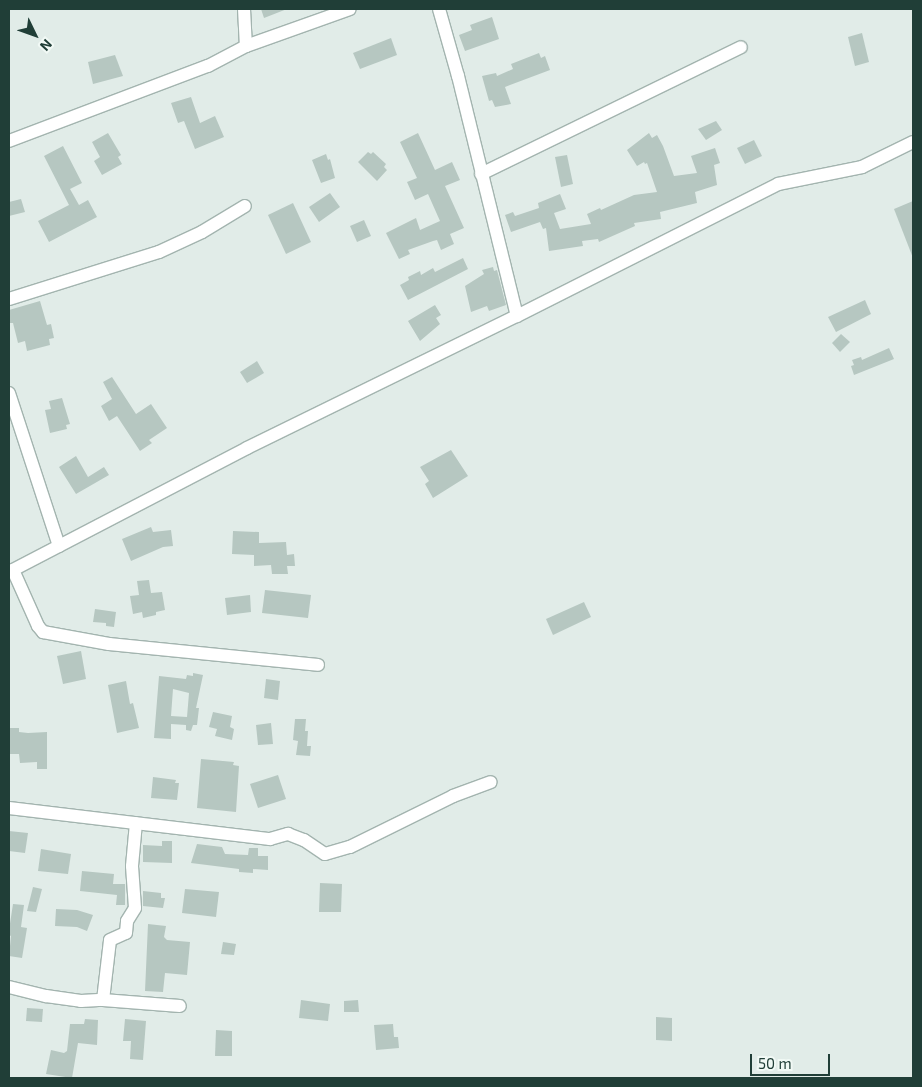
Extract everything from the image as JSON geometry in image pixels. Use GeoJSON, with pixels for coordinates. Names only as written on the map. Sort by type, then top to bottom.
{"type":"FeatureCollection","features":[{"type":"Feature","properties":{"kind":"street"},"geometry":{"type":"LineString","coordinates":[[244,9],[246,46]]}},
{"type":"Feature","properties":{"kind":"street"},"geometry":{"type":"LineString","coordinates":[[9,141],[208,66],[246,46],[350,9]]}},
{"type":"Feature","properties":{"kind":"street"},"geometry":{"type":"LineString","coordinates":[[439,9],[458,76],[480,174],[517,316]]}},
{"type":"Feature","properties":{"kind":"street"},"geometry":{"type":"LineString","coordinates":[[480,174],[741,47]]}},
{"type":"Feature","properties":{"kind":"street"},"geometry":{"type":"LineString","coordinates":[[318,665],[109,644],[43,632],[38,626],[11,571],[247,448],[517,316],[778,184],[862,167],[913,142]]}},
{"type":"Feature","properties":{"kind":"street"},"geometry":{"type":"LineString","coordinates":[[9,299],[158,252],[202,232],[245,206]]}},
{"type":"Feature","properties":{"kind":"street"},"geometry":{"type":"LineString","coordinates":[[9,393],[59,546]]}},
{"type":"Feature","properties":{"kind":"street"},"geometry":{"type":"LineString","coordinates":[[9,808],[270,839],[288,834],[304,840],[326,854],[350,847],[453,796],[491,782]]}},
{"type":"Feature","properties":{"kind":"street"},"geometry":{"type":"LineString","coordinates":[[103,1000],[110,940],[126,933],[127,921],[135,908],[132,866],[136,823]]}},
{"type":"Feature","properties":{"kind":"street"},"geometry":{"type":"LineString","coordinates":[[9,987],[46,996],[81,1001],[103,1000],[180,1006]]}},
{"type":"Feature","properties":{"kind":"building"},"geometry":{"type":"Polygon","coordinates":[[[261,9],[287,9],[264,18],[261,9]]]}},
{"type":"Feature","properties":{"kind":"building"},"geometry":{"type":"Polygon","coordinates":[[[492,17],[499,39],[465,51],[459,35],[472,30],[470,25],[492,17]]]}},
{"type":"Feature","properties":{"kind":"building"},"geometry":{"type":"Polygon","coordinates":[[[862,33],[869,62],[855,66],[848,37],[862,33]]]}},
{"type":"Feature","properties":{"kind":"building"},"geometry":{"type":"Polygon","coordinates":[[[391,38],[397,55],[360,69],[353,53],[391,38]]]}},
{"type":"Feature","properties":{"kind":"building"},"geometry":{"type":"Polygon","coordinates":[[[539,53],[541,58],[545,56],[550,70],[505,87],[511,104],[495,107],[492,100],[489,101],[482,76],[496,73],[497,76],[513,69],[511,64],[539,53]]]}},
{"type":"Feature","properties":{"kind":"building"},"geometry":{"type":"Polygon","coordinates":[[[115,55],[123,76],[93,84],[88,62],[115,55]]]}},
{"type":"Feature","properties":{"kind":"building"},"geometry":{"type":"Polygon","coordinates":[[[191,97],[200,123],[215,116],[224,137],[195,149],[184,121],[178,123],[171,103],[191,97]]]}},
{"type":"Feature","properties":{"kind":"building"},"geometry":{"type":"Polygon","coordinates":[[[716,121],[722,130],[706,140],[698,129],[716,121]]]}},
{"type":"Feature","properties":{"kind":"building"},"geometry":{"type":"Polygon","coordinates":[[[108,133],[121,155],[118,157],[122,164],[102,175],[94,161],[100,157],[92,142],[108,133]]]}},
{"type":"Feature","properties":{"kind":"building"},"geometry":{"type":"Polygon","coordinates":[[[418,133],[435,170],[452,162],[460,180],[445,186],[464,228],[450,234],[454,244],[441,250],[437,240],[433,241],[408,250],[410,254],[399,259],[386,233],[416,218],[420,230],[440,221],[428,194],[415,200],[407,182],[417,178],[400,142],[418,133]]]}},
{"type":"Feature","properties":{"kind":"building"},"geometry":{"type":"Polygon","coordinates":[[[649,133],[652,138],[657,135],[674,176],[697,173],[691,156],[715,148],[720,163],[714,165],[717,185],[695,192],[697,203],[660,212],[661,219],[634,223],[635,226],[599,242],[598,239],[582,241],[583,246],[549,251],[546,228],[543,229],[540,222],[511,232],[505,215],[513,212],[515,216],[539,208],[538,203],[560,194],[566,209],[554,213],[560,229],[591,224],[587,214],[600,208],[601,210],[634,195],[657,192],[647,163],[645,164],[644,162],[637,166],[627,150],[649,133]]]}},
{"type":"Feature","properties":{"kind":"building"},"geometry":{"type":"Polygon","coordinates":[[[754,140],[762,156],[745,164],[737,148],[754,140]]]}},
{"type":"Feature","properties":{"kind":"building"},"geometry":{"type":"Polygon","coordinates":[[[63,146],[82,183],[70,189],[79,205],[88,200],[97,217],[49,242],[38,221],[69,205],[44,156],[63,146]]]}},
{"type":"Feature","properties":{"kind":"building"},"geometry":{"type":"Polygon","coordinates":[[[368,152],[371,154],[373,152],[386,164],[384,167],[387,170],[377,181],[358,162],[368,152]]]}},
{"type":"Feature","properties":{"kind":"building"},"geometry":{"type":"Polygon","coordinates":[[[326,154],[328,160],[330,159],[335,178],[321,183],[312,160],[326,154]]]}},
{"type":"Feature","properties":{"kind":"building"},"geometry":{"type":"Polygon","coordinates":[[[567,155],[573,184],[561,187],[555,157],[567,155]]]}},
{"type":"Feature","properties":{"kind":"building"},"geometry":{"type":"Polygon","coordinates":[[[330,193],[340,207],[319,222],[309,207],[330,193]]]}},
{"type":"Feature","properties":{"kind":"building"},"geometry":{"type":"Polygon","coordinates":[[[21,199],[25,212],[9,216],[9,202],[21,199]]]}},
{"type":"Feature","properties":{"kind":"building"},"geometry":{"type":"Polygon","coordinates":[[[913,201],[913,258],[894,209],[913,201]]]}},
{"type":"Feature","properties":{"kind":"building"},"geometry":{"type":"Polygon","coordinates":[[[293,203],[311,242],[286,254],[268,215],[293,203]]]}},
{"type":"Feature","properties":{"kind":"building"},"geometry":{"type":"Polygon","coordinates":[[[364,220],[371,236],[357,242],[350,226],[364,220]]]}},
{"type":"Feature","properties":{"kind":"building"},"geometry":{"type":"Polygon","coordinates":[[[463,258],[468,269],[408,300],[400,285],[409,280],[408,277],[420,271],[421,275],[433,268],[435,272],[463,258]]]}},
{"type":"Feature","properties":{"kind":"building"},"geometry":{"type":"Polygon","coordinates":[[[493,267],[494,271],[497,270],[506,305],[489,311],[487,306],[471,312],[465,286],[484,274],[482,270],[493,267]]]}},
{"type":"Feature","properties":{"kind":"building"},"geometry":{"type":"Polygon","coordinates":[[[865,300],[871,314],[836,332],[828,317],[865,300]]]}},
{"type":"Feature","properties":{"kind":"building"},"geometry":{"type":"Polygon","coordinates":[[[40,301],[47,325],[51,324],[54,338],[49,339],[50,345],[27,351],[25,341],[18,343],[13,323],[10,323],[9,310],[40,301]]]}},
{"type":"Feature","properties":{"kind":"building"},"geometry":{"type":"Polygon","coordinates":[[[435,305],[441,315],[436,318],[440,324],[420,341],[408,321],[435,305]]]}},
{"type":"Feature","properties":{"kind":"building"},"geometry":{"type":"Polygon","coordinates":[[[841,334],[850,342],[840,352],[832,343],[841,334]]]}},
{"type":"Feature","properties":{"kind":"building"},"geometry":{"type":"Polygon","coordinates":[[[889,348],[894,359],[854,375],[851,366],[854,365],[852,360],[861,357],[862,360],[889,348]]]}},
{"type":"Feature","properties":{"kind":"building"},"geometry":{"type":"Polygon","coordinates":[[[257,361],[264,373],[247,383],[240,372],[257,361]]]}},
{"type":"Feature","properties":{"kind":"building"},"geometry":{"type":"Polygon","coordinates":[[[112,377],[136,414],[151,404],[167,428],[149,440],[152,443],[140,451],[117,416],[109,421],[101,406],[112,399],[103,382],[112,377]]]}},
{"type":"Feature","properties":{"kind":"building"},"geometry":{"type":"Polygon","coordinates":[[[62,398],[70,424],[66,425],[67,429],[50,433],[45,410],[51,409],[49,401],[62,398]]]}},
{"type":"Feature","properties":{"kind":"building"},"geometry":{"type":"Polygon","coordinates":[[[451,450],[468,476],[433,498],[425,484],[429,481],[420,467],[451,450]]]}},
{"type":"Feature","properties":{"kind":"building"},"geometry":{"type":"Polygon","coordinates":[[[76,456],[88,477],[104,467],[109,475],[76,494],[59,467],[76,456]]]}},
{"type":"Feature","properties":{"kind":"building"},"geometry":{"type":"Polygon","coordinates":[[[151,527],[153,532],[171,530],[173,546],[163,547],[131,561],[122,539],[151,527]]]}},
{"type":"Feature","properties":{"kind":"building"},"geometry":{"type":"Polygon","coordinates":[[[233,531],[259,532],[259,543],[286,542],[287,555],[294,554],[295,566],[287,566],[288,574],[272,574],[271,565],[254,566],[254,555],[232,554],[233,531]]]}},
{"type":"Feature","properties":{"kind":"building"},"geometry":{"type":"Polygon","coordinates":[[[149,580],[151,593],[162,592],[165,610],[156,612],[156,615],[143,618],[142,612],[133,614],[130,596],[139,595],[137,581],[149,580]]]}},
{"type":"Feature","properties":{"kind":"building"},"geometry":{"type":"Polygon","coordinates":[[[265,590],[311,595],[308,618],[262,613],[265,590]]]}},
{"type":"Feature","properties":{"kind":"building"},"geometry":{"type":"Polygon","coordinates":[[[250,595],[251,612],[227,615],[225,598],[250,595]]]}},
{"type":"Feature","properties":{"kind":"building"},"geometry":{"type":"Polygon","coordinates":[[[584,602],[591,617],[553,635],[546,619],[584,602]]]}},
{"type":"Feature","properties":{"kind":"building"},"geometry":{"type":"Polygon","coordinates":[[[95,609],[116,612],[114,627],[106,626],[106,623],[93,622],[95,609]]]}},
{"type":"Feature","properties":{"kind":"building"},"geometry":{"type":"Polygon","coordinates":[[[81,651],[86,679],[63,684],[57,656],[81,651]]]}},
{"type":"Feature","properties":{"kind":"building"},"geometry":{"type":"Polygon","coordinates":[[[193,673],[203,675],[196,708],[199,708],[197,725],[193,725],[191,731],[186,730],[186,725],[171,724],[171,739],[154,738],[159,676],[186,679],[187,675],[193,676],[193,673]],[[173,689],[171,716],[187,717],[189,693],[173,689]]]}},
{"type":"Feature","properties":{"kind":"building"},"geometry":{"type":"Polygon","coordinates":[[[266,679],[280,681],[278,700],[264,698],[266,679]]]}},
{"type":"Feature","properties":{"kind":"building"},"geometry":{"type":"Polygon","coordinates":[[[126,681],[130,704],[133,703],[139,728],[117,733],[108,685],[126,681]]]}},
{"type":"Feature","properties":{"kind":"building"},"geometry":{"type":"Polygon","coordinates":[[[213,712],[232,716],[230,727],[234,729],[232,740],[215,736],[217,729],[209,727],[213,712]]]}},
{"type":"Feature","properties":{"kind":"building"},"geometry":{"type":"Polygon","coordinates":[[[295,719],[306,719],[305,731],[308,731],[307,746],[311,746],[310,756],[296,755],[298,741],[293,740],[295,719]]]}},
{"type":"Feature","properties":{"kind":"building"},"geometry":{"type":"Polygon","coordinates":[[[271,723],[273,744],[258,745],[256,725],[271,723]]]}},
{"type":"Feature","properties":{"kind":"building"},"geometry":{"type":"Polygon","coordinates":[[[9,728],[19,728],[19,732],[28,733],[47,732],[47,769],[37,769],[37,762],[20,763],[19,754],[9,754],[9,728]]]}},
{"type":"Feature","properties":{"kind":"building"},"geometry":{"type":"Polygon","coordinates":[[[201,759],[234,762],[233,765],[239,766],[236,812],[197,808],[201,759]]]}},
{"type":"Feature","properties":{"kind":"building"},"geometry":{"type":"Polygon","coordinates":[[[278,775],[286,799],[258,808],[250,784],[278,775]]]}},
{"type":"Feature","properties":{"kind":"building"},"geometry":{"type":"Polygon","coordinates":[[[153,777],[176,780],[175,783],[179,783],[177,800],[151,798],[153,777]]]}},
{"type":"Feature","properties":{"kind":"building"},"geometry":{"type":"Polygon","coordinates":[[[9,831],[28,833],[25,853],[9,851],[9,831]]]}},
{"type":"Feature","properties":{"kind":"building"},"geometry":{"type":"Polygon","coordinates":[[[162,841],[172,841],[172,863],[143,862],[143,845],[162,846],[162,841]]]}},
{"type":"Feature","properties":{"kind":"building"},"geometry":{"type":"Polygon","coordinates":[[[197,844],[222,847],[225,854],[248,855],[249,848],[258,848],[258,856],[268,856],[268,870],[253,869],[253,873],[239,872],[239,869],[191,863],[197,844]]]}},
{"type":"Feature","properties":{"kind":"building"},"geometry":{"type":"Polygon","coordinates":[[[41,849],[71,854],[68,874],[38,871],[41,849]]]}},
{"type":"Feature","properties":{"kind":"building"},"geometry":{"type":"Polygon","coordinates":[[[82,871],[114,874],[113,884],[125,884],[125,905],[116,905],[117,895],[80,891],[82,871]]]}},
{"type":"Feature","properties":{"kind":"building"},"geometry":{"type":"Polygon","coordinates":[[[320,883],[342,884],[341,912],[319,912],[320,883]]]}},
{"type":"Feature","properties":{"kind":"building"},"geometry":{"type":"Polygon","coordinates":[[[33,887],[42,889],[36,912],[27,911],[33,887]]]}},
{"type":"Feature","properties":{"kind":"building"},"geometry":{"type":"Polygon","coordinates":[[[185,889],[219,892],[216,917],[182,913],[185,889]]]}},
{"type":"Feature","properties":{"kind":"building"},"geometry":{"type":"Polygon","coordinates":[[[143,891],[161,893],[161,898],[165,898],[163,908],[143,906],[143,891]]]}},
{"type":"Feature","properties":{"kind":"building"},"geometry":{"type":"Polygon","coordinates":[[[13,904],[24,905],[21,927],[27,928],[22,958],[9,956],[11,936],[9,935],[9,930],[13,904]]]}},
{"type":"Feature","properties":{"kind":"building"},"geometry":{"type":"Polygon","coordinates":[[[56,909],[77,910],[93,915],[87,931],[77,927],[55,926],[56,909]]]}},
{"type":"Feature","properties":{"kind":"building"},"geometry":{"type":"Polygon","coordinates":[[[148,924],[166,926],[164,937],[167,940],[190,942],[187,975],[165,973],[163,992],[145,991],[148,924]]]}},
{"type":"Feature","properties":{"kind":"building"},"geometry":{"type":"Polygon","coordinates":[[[223,942],[236,944],[234,955],[221,954],[223,942]]]}},
{"type":"Feature","properties":{"kind":"building"},"geometry":{"type":"Polygon","coordinates":[[[301,1000],[330,1004],[328,1021],[299,1018],[301,1000]]]}},
{"type":"Feature","properties":{"kind":"building"},"geometry":{"type":"Polygon","coordinates":[[[358,1000],[359,1012],[344,1012],[344,1001],[358,1000]]]}},
{"type":"Feature","properties":{"kind":"building"},"geometry":{"type":"Polygon","coordinates":[[[27,1008],[43,1009],[42,1022],[26,1021],[27,1008]]]}},
{"type":"Feature","properties":{"kind":"building"},"geometry":{"type":"Polygon","coordinates":[[[656,1017],[672,1018],[672,1041],[656,1040],[656,1017]]]}},
{"type":"Feature","properties":{"kind":"building"},"geometry":{"type":"Polygon","coordinates":[[[85,1019],[98,1020],[97,1045],[78,1043],[72,1078],[46,1074],[51,1050],[64,1053],[67,1051],[70,1024],[84,1024],[85,1019]]]}},
{"type":"Feature","properties":{"kind":"building"},"geometry":{"type":"Polygon","coordinates":[[[125,1019],[146,1021],[143,1060],[130,1059],[131,1041],[123,1041],[125,1019]]]}},
{"type":"Feature","properties":{"kind":"building"},"geometry":{"type":"Polygon","coordinates":[[[393,1024],[394,1037],[398,1037],[399,1048],[376,1050],[374,1025],[393,1024]]]}},
{"type":"Feature","properties":{"kind":"building"},"geometry":{"type":"Polygon","coordinates":[[[216,1030],[232,1031],[232,1056],[215,1056],[216,1030]]]}}]}
